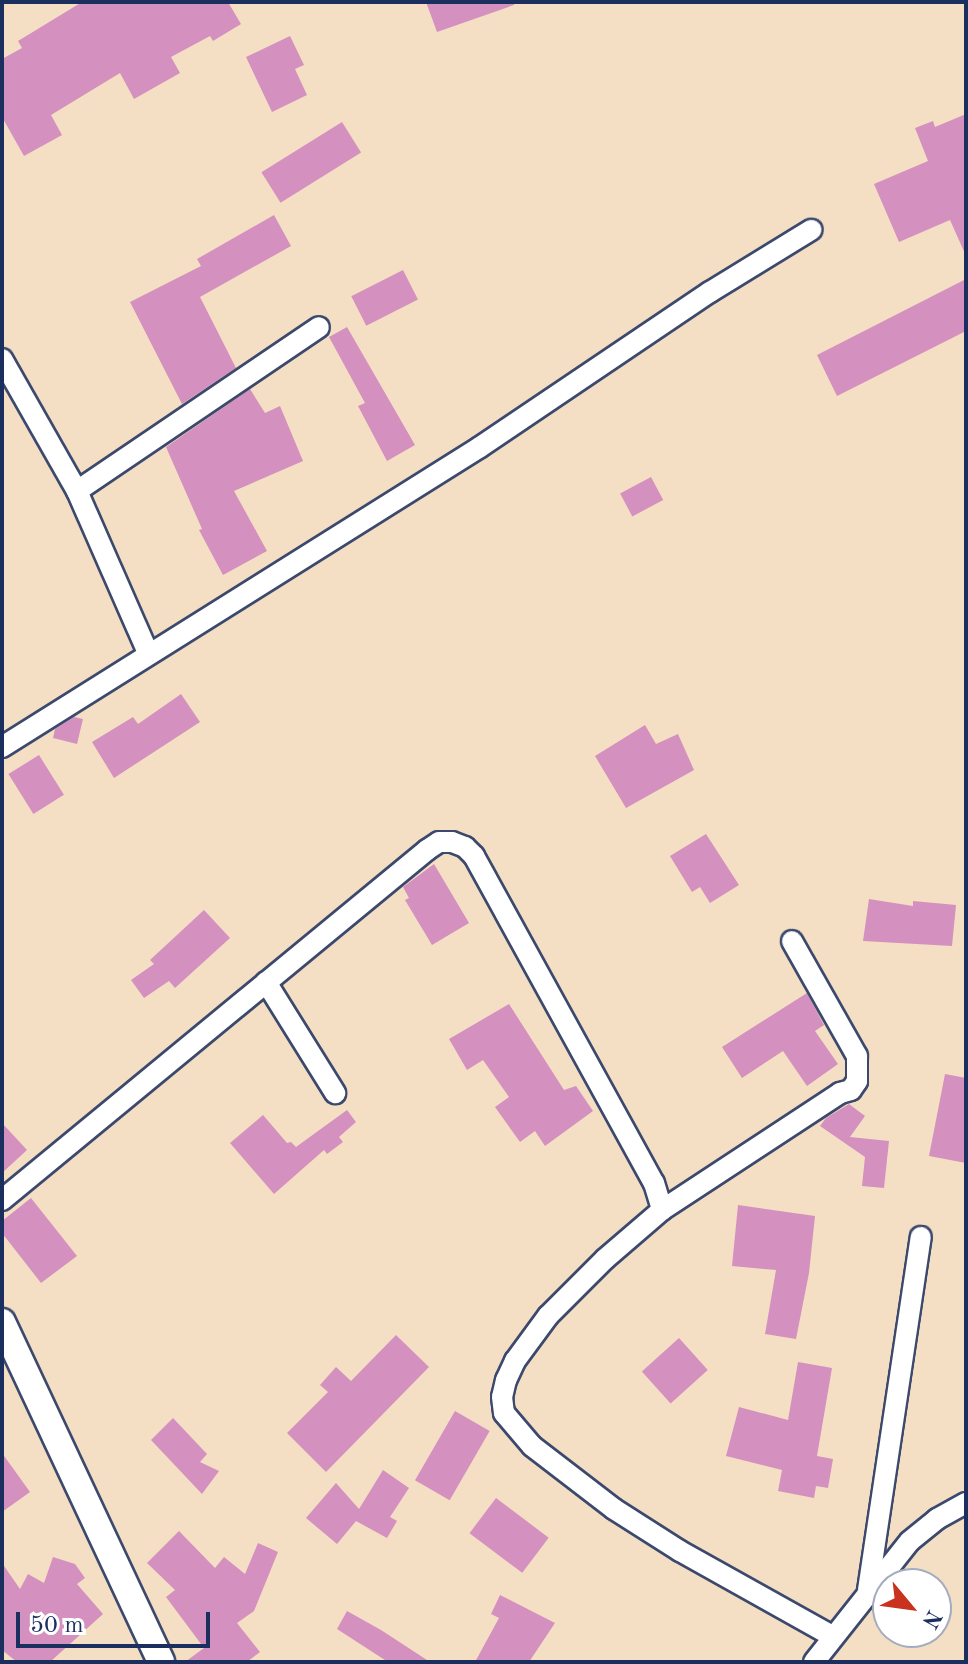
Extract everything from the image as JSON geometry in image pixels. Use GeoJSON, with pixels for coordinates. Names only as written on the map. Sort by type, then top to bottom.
{"type":"FeatureCollection","features":[{"type":"Feature","properties":{"kind":"street"},"geometry":{"type":"LineString","coordinates":[[2,747],[480,447],[684,309],[811,230]]}},
{"type":"Feature","properties":{"kind":"street"},"geometry":{"type":"LineString","coordinates":[[77,491],[319,327]]}},
{"type":"Feature","properties":{"kind":"street"},"geometry":{"type":"LineString","coordinates":[[2,359],[77,491],[148,653]]}},
{"type":"Feature","properties":{"kind":"street"},"geometry":{"type":"LineString","coordinates":[[2,1200],[439,842],[465,847],[474,856],[654,1183],[662,1210]]}},
{"type":"Feature","properties":{"kind":"street"},"geometry":{"type":"LineString","coordinates":[[792,941],[857,1056],[857,1081],[851,1090],[840,1093],[662,1210],[605,1259],[548,1316],[515,1361],[502,1397],[504,1413],[532,1446],[614,1509],[680,1551],[832,1636]]}},
{"type":"Feature","properties":{"kind":"street"},"geometry":{"type":"LineString","coordinates":[[266,982],[335,1093]]}},
{"type":"Feature","properties":{"kind":"street"},"geometry":{"type":"LineString","coordinates":[[868,1590],[921,1237]]}},
{"type":"Feature","properties":{"kind":"street"},"geometry":{"type":"LineString","coordinates":[[2,1322],[161,1662]]}},
{"type":"Feature","properties":{"kind":"street"},"geometry":{"type":"LineString","coordinates":[[814,1662],[868,1590],[910,1541],[937,1519],[966,1503]]}},
{"type":"Feature","properties":{"kind":"building"},"geometry":{"type":"Polygon","coordinates":[[[82,2],[228,2],[241,24],[213,41],[210,36],[171,57],[180,73],[134,99],[120,73],[51,115],[62,135],[24,156],[2,117],[2,59],[22,48],[18,41],[82,2]]]}},
{"type":"Feature","properties":{"kind":"building"},"geometry":{"type":"Polygon","coordinates":[[[426,2],[514,2],[514,5],[437,32],[426,2]]]}},
{"type":"Feature","properties":{"kind":"building"},"geometry":{"type":"Polygon","coordinates":[[[290,36],[304,65],[295,69],[307,95],[272,112],[246,57],[290,36]]]}},
{"type":"Feature","properties":{"kind":"building"},"geometry":{"type":"Polygon","coordinates":[[[966,114],[966,256],[950,220],[899,242],[874,184],[928,161],[915,128],[933,121],[935,127],[966,114]]]}},
{"type":"Feature","properties":{"kind":"building"},"geometry":{"type":"Polygon","coordinates":[[[342,122],[361,153],[281,203],[261,172],[342,122]]]}},
{"type":"Feature","properties":{"kind":"building"},"geometry":{"type":"Polygon","coordinates":[[[274,215],[291,246],[200,297],[236,368],[182,404],[130,302],[201,266],[197,259],[274,215]]]}},
{"type":"Feature","properties":{"kind":"building"},"geometry":{"type":"Polygon","coordinates":[[[403,270],[418,299],[366,326],[351,296],[403,270]]]}},
{"type":"Feature","properties":{"kind":"building"},"geometry":{"type":"Polygon","coordinates":[[[966,279],[966,331],[837,396],[817,355],[966,279]]]}},
{"type":"Feature","properties":{"kind":"building"},"geometry":{"type":"Polygon","coordinates":[[[347,327],[415,445],[387,461],[358,406],[365,403],[329,337],[347,327]]]}},
{"type":"Feature","properties":{"kind":"building"},"geometry":{"type":"Polygon","coordinates":[[[250,389],[265,413],[280,406],[303,461],[234,491],[267,551],[223,575],[199,530],[202,529],[166,447],[250,389]]]}},
{"type":"Feature","properties":{"kind":"building"},"geometry":{"type":"Polygon","coordinates":[[[651,477],[663,500],[632,516],[620,493],[651,477]]]}},
{"type":"Feature","properties":{"kind":"building"},"geometry":{"type":"Polygon","coordinates":[[[181,694],[200,722],[114,778],[92,742],[133,717],[138,724],[181,694]]]}},
{"type":"Feature","properties":{"kind":"building"},"geometry":{"type":"Polygon","coordinates":[[[74,717],[83,719],[77,744],[53,738],[55,729],[74,717]]]}},
{"type":"Feature","properties":{"kind":"building"},"geometry":{"type":"Polygon","coordinates":[[[645,725],[656,744],[678,734],[694,770],[626,808],[595,756],[645,725]]]}},
{"type":"Feature","properties":{"kind":"building"},"geometry":{"type":"Polygon","coordinates":[[[39,755],[64,795],[33,814],[8,774],[39,755]]]}},
{"type":"Feature","properties":{"kind":"building"},"geometry":{"type":"Polygon","coordinates":[[[706,834],[739,885],[710,903],[700,887],[692,892],[670,856],[706,834]]]}},
{"type":"Feature","properties":{"kind":"building"},"geometry":{"type":"Polygon","coordinates":[[[434,864],[469,923],[432,945],[405,900],[409,898],[403,887],[434,864]]]}},
{"type":"Feature","properties":{"kind":"building"},"geometry":{"type":"Polygon","coordinates":[[[869,899],[913,906],[913,901],[956,905],[952,946],[863,941],[869,899]]]}},
{"type":"Feature","properties":{"kind":"building"},"geometry":{"type":"Polygon","coordinates":[[[204,910],[230,938],[175,988],[169,981],[144,998],[131,980],[154,964],[150,960],[204,910]]]}},
{"type":"Feature","properties":{"kind":"building"},"geometry":{"type":"Polygon","coordinates":[[[807,993],[824,1025],[815,1031],[838,1064],[807,1086],[783,1051],[742,1078],[722,1047],[807,993]]]}},
{"type":"Feature","properties":{"kind":"building"},"geometry":{"type":"Polygon","coordinates":[[[509,1004],[564,1090],[576,1086],[593,1111],[545,1146],[535,1131],[520,1142],[495,1107],[509,1097],[483,1060],[467,1070],[449,1039],[509,1004]]]}},
{"type":"Feature","properties":{"kind":"building"},"geometry":{"type":"Polygon","coordinates":[[[945,1074],[966,1078],[966,1163],[929,1156],[945,1074]]]}},
{"type":"Feature","properties":{"kind":"building"},"geometry":{"type":"Polygon","coordinates":[[[849,1104],[865,1116],[850,1137],[889,1141],[884,1188],[862,1186],[865,1157],[820,1126],[826,1118],[849,1104]]]}},
{"type":"Feature","properties":{"kind":"building"},"geometry":{"type":"Polygon","coordinates":[[[347,1110],[356,1122],[339,1137],[343,1142],[327,1154],[324,1150],[274,1194],[230,1143],[263,1115],[287,1143],[291,1142],[296,1147],[347,1110]]]}},
{"type":"Feature","properties":{"kind":"building"},"geometry":{"type":"Polygon","coordinates":[[[2,1123],[27,1150],[2,1173],[2,1123]]]}},
{"type":"Feature","properties":{"kind":"building"},"geometry":{"type":"Polygon","coordinates":[[[31,1198],[77,1256],[41,1283],[2,1233],[2,1221],[31,1198]]]}},
{"type":"Feature","properties":{"kind":"building"},"geometry":{"type":"Polygon","coordinates":[[[738,1205],[815,1216],[809,1273],[796,1339],[765,1334],[776,1270],[732,1266],[738,1205]]]}},
{"type":"Feature","properties":{"kind":"building"},"geometry":{"type":"Polygon","coordinates":[[[396,1335],[429,1367],[326,1472],[287,1433],[328,1392],[320,1385],[336,1367],[351,1381],[396,1335]]]}},
{"type":"Feature","properties":{"kind":"building"},"geometry":{"type":"Polygon","coordinates":[[[679,1338],[708,1370],[671,1403],[642,1371],[679,1338]]]}},
{"type":"Feature","properties":{"kind":"building"},"geometry":{"type":"Polygon","coordinates":[[[798,1362],[832,1368],[817,1456],[833,1459],[828,1488],[816,1486],[814,1498],[778,1491],[782,1470],[726,1456],[739,1407],[788,1420],[798,1362]]]}},
{"type":"Feature","properties":{"kind":"building"},"geometry":{"type":"Polygon","coordinates":[[[455,1411],[490,1431],[450,1500],[415,1480],[455,1411]]]}},
{"type":"Feature","properties":{"kind":"building"},"geometry":{"type":"Polygon","coordinates":[[[173,1418],[207,1454],[200,1462],[219,1471],[202,1494],[151,1440],[173,1418]]]}},
{"type":"Feature","properties":{"kind":"building"},"geometry":{"type":"Polygon","coordinates":[[[2,1453],[30,1492],[2,1512],[2,1453]]]}},
{"type":"Feature","properties":{"kind":"building"},"geometry":{"type":"Polygon","coordinates":[[[383,1470],[409,1488],[390,1517],[397,1521],[387,1538],[356,1521],[337,1544],[306,1518],[336,1483],[359,1509],[383,1470]]]}},
{"type":"Feature","properties":{"kind":"building"},"geometry":{"type":"Polygon","coordinates":[[[496,1498],[549,1538],[522,1573],[470,1533],[496,1498]]]}},
{"type":"Feature","properties":{"kind":"building"},"geometry":{"type":"Polygon","coordinates":[[[179,1531],[215,1568],[224,1557],[245,1574],[258,1543],[278,1552],[254,1611],[237,1623],[260,1652],[247,1662],[185,1662],[204,1648],[166,1597],[175,1590],[147,1563],[179,1531]]]}},
{"type":"Feature","properties":{"kind":"building"},"geometry":{"type":"Polygon","coordinates":[[[53,1557],[75,1564],[85,1578],[77,1584],[103,1614],[50,1662],[17,1662],[2,1650],[2,1563],[20,1589],[28,1574],[44,1583],[53,1557]]]}},
{"type":"Feature","properties":{"kind":"building"},"geometry":{"type":"Polygon","coordinates":[[[500,1595],[555,1623],[529,1662],[475,1662],[499,1618],[491,1614],[500,1595]]]}},
{"type":"Feature","properties":{"kind":"building"},"geometry":{"type":"Polygon","coordinates":[[[347,1611],[430,1662],[388,1662],[337,1629],[347,1611]]]}}]}
